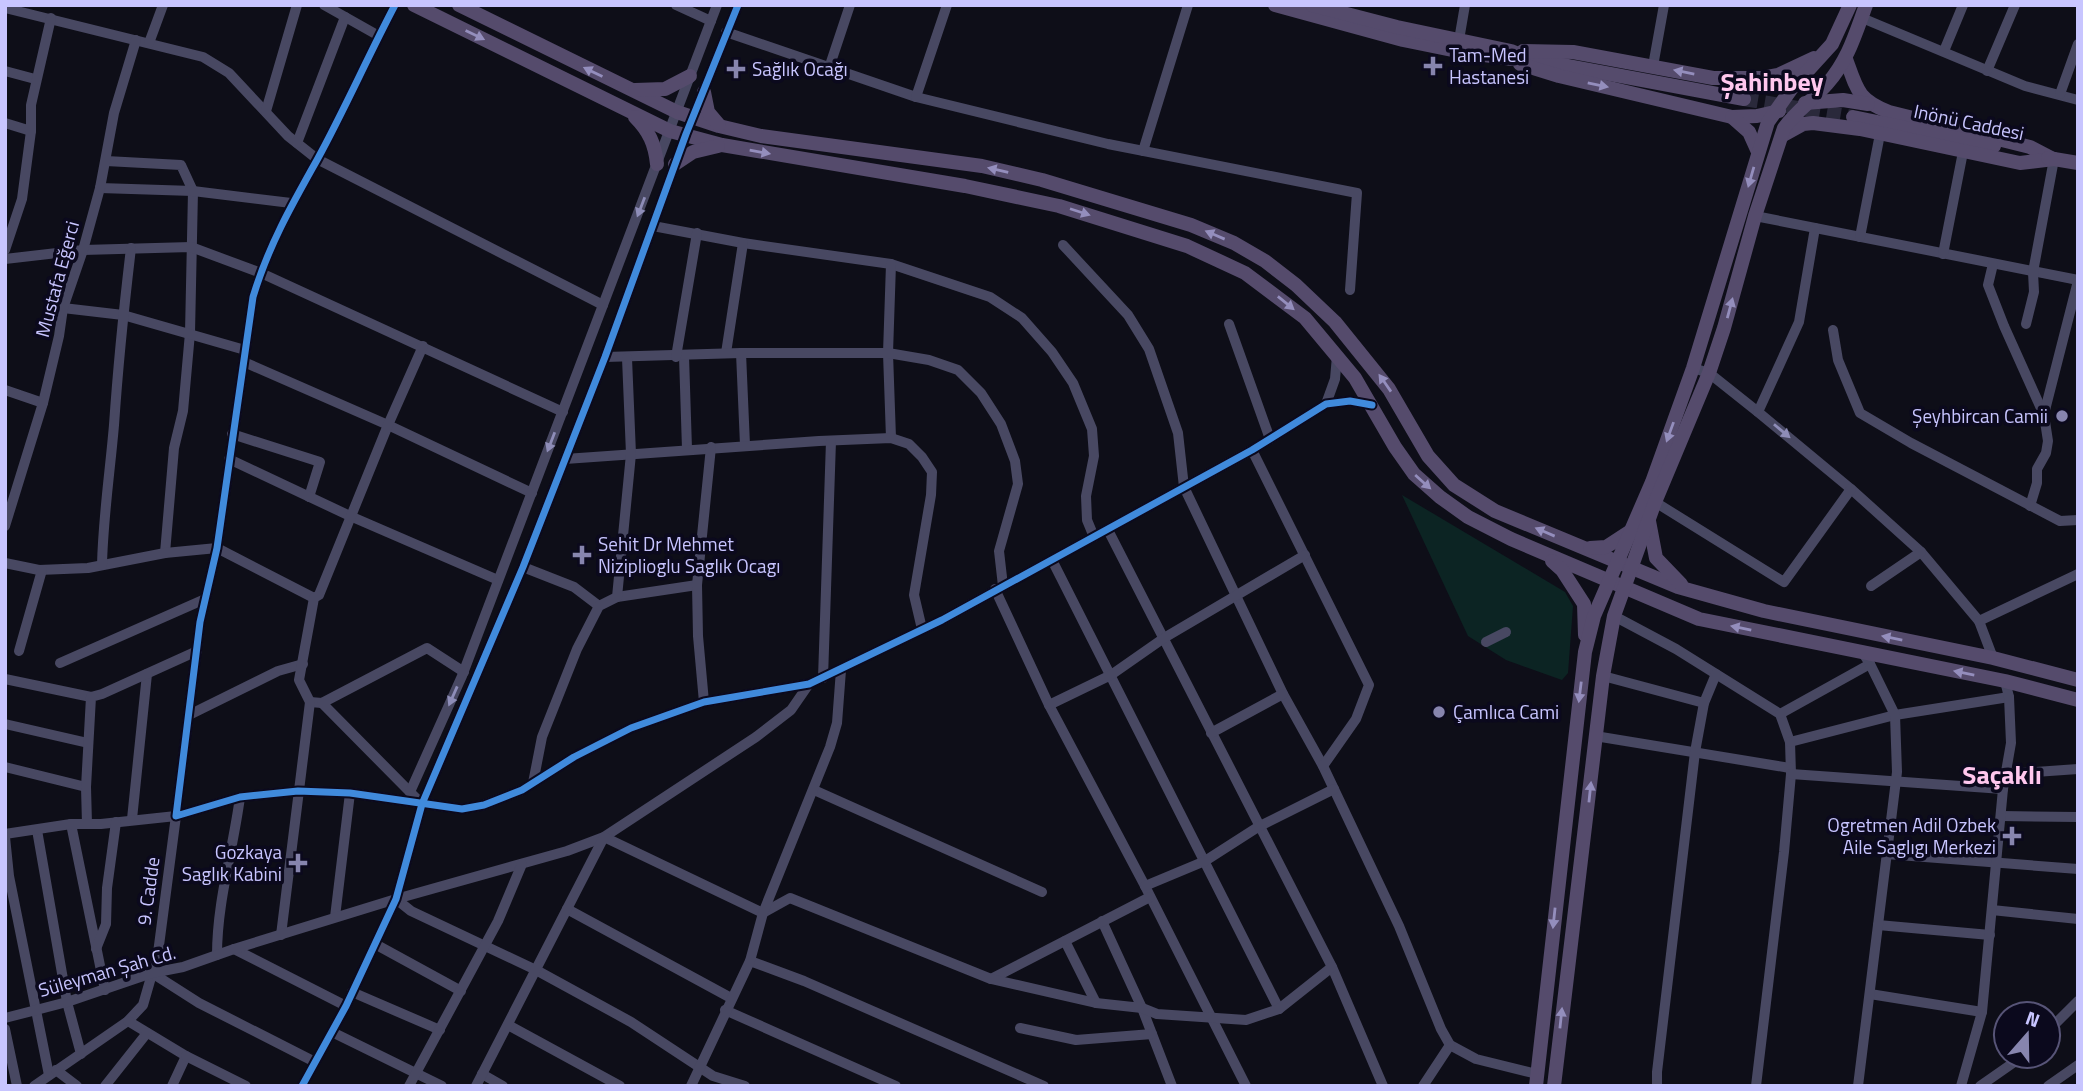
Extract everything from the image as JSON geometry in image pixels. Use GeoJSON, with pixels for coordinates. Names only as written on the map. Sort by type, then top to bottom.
{"type":"FeatureCollection","features":[{"type":"Feature","properties":{"kind":"main road"},"geometry":{"type":"LineString","coordinates":[[414,5],[670,131],[722,145],[1024,198],[1059,206],[1187,246],[1245,273],[1305,318],[1356,378],[1395,447],[1414,474],[1468,517],[1546,555],[1699,619],[1866,658],[2005,681],[2078,700]]}},
{"type":"Feature","properties":{"kind":"main road"},"geometry":{"type":"LineString","coordinates":[[459,5],[677,112],[719,126],[761,136],[982,166],[1030,177],[1191,225],[1234,243],[1265,261],[1296,285],[1335,322],[1389,389],[1427,456],[1454,485],[1494,511],[1691,591],[1827,626],[1993,658],[2078,680]]}},
{"type":"Feature","properties":{"kind":"main road"},"geometry":{"type":"LineString","coordinates":[[1275,5],[1403,40],[1510,55],[1744,99]]}},
{"type":"Feature","properties":{"kind":"main road"},"geometry":{"type":"LineString","coordinates":[[1554,1086],[1602,676],[1614,616],[1624,586],[1629,531],[1651,482],[1693,368],[1758,152],[1774,113],[1832,44],[1850,5]]}},
{"type":"Feature","properties":{"kind":"main road"},"geometry":{"type":"LineString","coordinates":[[1317,6],[1459,40],[1510,55],[1559,76],[1732,117],[1774,113],[1809,102],[1843,100],[1970,131],[2030,148],[2054,159]]}},
{"type":"Feature","properties":{"kind":"main road"},"geometry":{"type":"LineString","coordinates":[[1536,1080],[1585,652],[1594,616],[1609,580],[1625,564],[1648,520],[1709,373],[1755,216],[1782,136],[1793,116],[1826,86],[1846,59],[1864,12]]}},
{"type":"Feature","properties":{"kind":"main road"},"geometry":{"type":"LineString","coordinates":[[1510,55],[1573,52],[1713,78],[1762,78],[1778,75],[1821,55]]}},
{"type":"Feature","properties":{"kind":"main road"},"geometry":{"type":"LineString","coordinates":[[1846,59],[1855,85],[1868,104]]}},
{"type":"Feature","properties":{"kind":"main road"},"geometry":{"type":"LineString","coordinates":[[628,88],[644,91],[665,89],[690,76]]}},
{"type":"Feature","properties":{"kind":"main road"},"geometry":{"type":"LineString","coordinates":[[704,92],[708,112],[719,126]]}},
{"type":"Feature","properties":{"kind":"main road"},"geometry":{"type":"LineString","coordinates":[[629,111],[644,126],[655,146],[657,164]]}},
{"type":"Feature","properties":{"kind":"main road"},"geometry":{"type":"LineString","coordinates":[[1732,117],[1749,132],[1758,152]]}},
{"type":"Feature","properties":{"kind":"main road","name":"Inönü Caddesi"},"geometry":{"type":"LineString","coordinates":[[1853,117],[2078,163]]}},
{"type":"Feature","properties":{"kind":"main road"},"geometry":{"type":"LineString","coordinates":[[1782,136],[1803,124],[1814,122],[2020,163],[2054,159]]}},
{"type":"Feature","properties":{"kind":"main road"},"geometry":{"type":"LineString","coordinates":[[675,164],[693,152],[722,145]]}},
{"type":"Feature","properties":{"kind":"main road"},"geometry":{"type":"LineString","coordinates":[[1648,520],[1656,558],[1676,581],[1691,591]]}},
{"type":"Feature","properties":{"kind":"main road"},"geometry":{"type":"LineString","coordinates":[[1586,549],[1606,547],[1629,531]]}},
{"type":"Feature","properties":{"kind":"main road"},"geometry":{"type":"LineString","coordinates":[[1546,555],[1562,570],[1584,604],[1585,652]]}},
{"type":"Feature","properties":{"kind":"street"},"geometry":{"type":"LineString","coordinates":[[149,43],[163,5]]}},
{"type":"Feature","properties":{"kind":"street"},"geometry":{"type":"LineString","coordinates":[[266,111],[297,5]]}},
{"type":"Feature","properties":{"kind":"street"},"geometry":{"type":"LineString","coordinates":[[324,5],[379,36]]}},
{"type":"Feature","properties":{"kind":"street","name":"9. Cadde"},"geometry":{"type":"LineString","coordinates":[[34,1086],[128,1021],[143,1005],[158,953],[197,650],[217,548],[253,297],[291,203],[317,159],[395,5]]}},
{"type":"Feature","properties":{"kind":"street"},"geometry":{"type":"LineString","coordinates":[[676,5],[711,21]]}},
{"type":"Feature","properties":{"kind":"street"},"geometry":{"type":"LineString","coordinates":[[410,792],[464,671],[717,5]]}},
{"type":"Feature","properties":{"kind":"street"},"geometry":{"type":"LineString","coordinates":[[302,1086],[346,1006],[396,899],[422,804],[523,567],[605,357],[686,135],[738,5]]}},
{"type":"Feature","properties":{"kind":"street"},"geometry":{"type":"LineString","coordinates":[[829,68],[850,5]]}},
{"type":"Feature","properties":{"kind":"street"},"geometry":{"type":"LineString","coordinates":[[916,97],[947,5]]}},
{"type":"Feature","properties":{"kind":"street"},"geometry":{"type":"LineString","coordinates":[[1143,150],[1188,5]]}},
{"type":"Feature","properties":{"kind":"street"},"geometry":{"type":"LineString","coordinates":[[1459,40],[1465,5]]}},
{"type":"Feature","properties":{"kind":"street"},"geometry":{"type":"LineString","coordinates":[[1653,66],[1664,5]]}},
{"type":"Feature","properties":{"kind":"street"},"geometry":{"type":"LineString","coordinates":[[1944,51],[1963,5]]}},
{"type":"Feature","properties":{"kind":"street"},"geometry":{"type":"LineString","coordinates":[[1987,71],[2015,5]]}},
{"type":"Feature","properties":{"kind":"street"},"geometry":{"type":"LineString","coordinates":[[5,8],[203,57],[229,73],[297,143],[317,159],[603,306]]}},
{"type":"Feature","properties":{"kind":"street"},"geometry":{"type":"LineString","coordinates":[[1864,12],[1987,71],[2041,92],[2048,90],[2078,100]]}},
{"type":"Feature","properties":{"kind":"street"},"geometry":{"type":"LineString","coordinates":[[297,143],[345,17]]}},
{"type":"Feature","properties":{"kind":"street"},"geometry":{"type":"LineString","coordinates":[[5,250],[22,200],[31,131],[31,105],[51,18]]}},
{"type":"Feature","properties":{"kind":"street"},"geometry":{"type":"LineString","coordinates":[[726,32],[916,97],[1063,134],[1357,193],[1350,290]]}},
{"type":"Feature","properties":{"kind":"street","name":"Mustafa Eğerci"},"geometry":{"type":"LineString","coordinates":[[5,526],[43,403],[63,308],[100,188],[114,113],[136,40]]}},
{"type":"Feature","properties":{"kind":"street"},"geometry":{"type":"LineString","coordinates":[[2060,94],[2078,44]]}},
{"type":"Feature","properties":{"kind":"street"},"geometry":{"type":"LineString","coordinates":[[5,71],[36,79]]}},
{"type":"Feature","properties":{"kind":"street"},"geometry":{"type":"LineString","coordinates":[[5,123],[31,131]]}},
{"type":"Feature","properties":{"kind":"street"},"geometry":{"type":"LineString","coordinates":[[1860,237],[1880,134]]}},
{"type":"Feature","properties":{"kind":"street"},"geometry":{"type":"LineString","coordinates":[[1943,254],[1963,152]]}},
{"type":"Feature","properties":{"kind":"street"},"geometry":{"type":"LineString","coordinates":[[2026,324],[2034,292],[2033,272],[2054,159]]}},
{"type":"Feature","properties":{"kind":"street"},"geometry":{"type":"LineString","coordinates":[[106,161],[181,164],[193,191],[190,333],[183,411],[174,448],[165,553]]}},
{"type":"Feature","properties":{"kind":"street"},"geometry":{"type":"LineString","coordinates":[[100,188],[193,191],[291,203]]}},
{"type":"Feature","properties":{"kind":"street"},"geometry":{"type":"LineString","coordinates":[[1755,216],[2078,281],[2044,415]]}},
{"type":"Feature","properties":{"kind":"street"},"geometry":{"type":"LineString","coordinates":[[653,226],[743,243],[891,264],[990,297],[1022,318],[1052,352],[1073,383],[1092,429],[1094,456],[1086,496],[1087,520],[1094,537]]}},
{"type":"Feature","properties":{"kind":"street"},"geometry":{"type":"LineString","coordinates":[[1758,412],[1799,322],[1815,228]]}},
{"type":"Feature","properties":{"kind":"street"},"geometry":{"type":"LineString","coordinates":[[687,449],[680,356],[697,233]]}},
{"type":"Feature","properties":{"kind":"street"},"geometry":{"type":"LineString","coordinates":[[726,353],[743,243]]}},
{"type":"Feature","properties":{"kind":"street"},"geometry":{"type":"LineString","coordinates":[[1063,246],[1128,315],[1149,349],[1178,433],[1184,487],[1235,596],[1283,694],[1323,766],[1399,926],[1441,1030],[1450,1045],[1476,1059],[1536,1080]]}},
{"type":"Feature","properties":{"kind":"street"},"geometry":{"type":"LineString","coordinates":[[5,259],[83,250],[191,247],[261,273],[563,412]]}},
{"type":"Feature","properties":{"kind":"street"},"geometry":{"type":"LineString","coordinates":[[102,565],[105,496],[131,248]]}},
{"type":"Feature","properties":{"kind":"street"},"geometry":{"type":"LineString","coordinates":[[891,264],[888,353],[891,438]]}},
{"type":"Feature","properties":{"kind":"street"},"geometry":{"type":"LineString","coordinates":[[1993,264],[1988,285],[2044,415],[2048,441],[2046,453],[2038,469],[2030,506]]}},
{"type":"Feature","properties":{"kind":"street"},"geometry":{"type":"LineString","coordinates":[[63,308],[122,315],[190,333],[532,493]]}},
{"type":"Feature","properties":{"kind":"street"},"geometry":{"type":"LineString","coordinates":[[1229,324],[1270,439]]}},
{"type":"Feature","properties":{"kind":"street"},"geometry":{"type":"LineString","coordinates":[[1833,330],[1838,360],[1860,413],[1911,443],[2060,521],[2078,520]]}},
{"type":"Feature","properties":{"kind":"street"},"geometry":{"type":"LineString","coordinates":[[281,935],[310,702],[299,680],[314,598],[319,595],[349,516],[423,346]]}},
{"type":"Feature","properties":{"kind":"street"},"geometry":{"type":"LineString","coordinates":[[605,357],[726,353],[888,353],[929,360],[958,370],[981,393],[1001,424],[1015,461],[1018,484],[999,551],[999,587],[1049,705],[1214,1019],[1246,1086]]}},
{"type":"Feature","properties":{"kind":"street"},"geometry":{"type":"LineString","coordinates":[[741,353],[745,445]]}},
{"type":"Feature","properties":{"kind":"street"},"geometry":{"type":"LineString","coordinates":[[1326,404],[1335,379],[1337,356]]}},
{"type":"Feature","properties":{"kind":"street"},"geometry":{"type":"LineString","coordinates":[[617,597],[631,454],[627,358]]}},
{"type":"Feature","properties":{"kind":"street"},"geometry":{"type":"LineString","coordinates":[[1693,368],[1709,373],[1758,412],[1851,489],[1921,552],[1979,621],[1993,658]]}},
{"type":"Feature","properties":{"kind":"street"},"geometry":{"type":"LineString","coordinates":[[5,390],[43,403]]}},
{"type":"Feature","properties":{"kind":"street"},"geometry":{"type":"LineString","coordinates":[[76,1086],[53,1073],[34,1010],[9,876],[5,836],[71,824],[176,816],[240,797],[298,791],[349,793],[462,809],[484,805],[522,790],[574,757],[631,728],[704,702],[809,684],[841,670],[1108,530],[1252,450],[1326,404],[1350,401],[1372,405]]}},
{"type":"Feature","properties":{"kind":"street"},"geometry":{"type":"LineString","coordinates":[[232,434],[320,462],[309,497]]}},
{"type":"Feature","properties":{"kind":"street"},"geometry":{"type":"LineString","coordinates":[[565,459],[711,447],[891,438],[909,444],[932,472],[931,495],[914,595],[922,629]]}},
{"type":"Feature","properties":{"kind":"street"},"geometry":{"type":"LineString","coordinates":[[823,678],[831,441]]}},
{"type":"Feature","properties":{"kind":"street"},"geometry":{"type":"LineString","coordinates":[[704,702],[697,585],[711,447]]}},
{"type":"Feature","properties":{"kind":"street"},"geometry":{"type":"LineString","coordinates":[[1252,450],[1369,685],[1356,719],[1323,766]]}},
{"type":"Feature","properties":{"kind":"street"},"geometry":{"type":"LineString","coordinates":[[229,459],[349,516],[498,580]]}},
{"type":"Feature","properties":{"kind":"street"},"geometry":{"type":"LineString","coordinates":[[1655,502],[1784,582],[1851,489]]}},
{"type":"Feature","properties":{"kind":"street"},"geometry":{"type":"LineString","coordinates":[[1108,530],[1332,967],[1383,1086]]}},
{"type":"Feature","properties":{"kind":"street"},"geometry":{"type":"LineString","coordinates":[[5,563],[42,570],[88,568],[165,553],[217,548],[314,598]]}},
{"type":"Feature","properties":{"kind":"street"},"geometry":{"type":"LineString","coordinates":[[1871,586],[1921,552]]}},
{"type":"Feature","properties":{"kind":"street"},"geometry":{"type":"LineString","coordinates":[[1049,705],[1111,675],[1164,638],[1305,555]]}},
{"type":"Feature","properties":{"kind":"street"},"geometry":{"type":"LineString","coordinates":[[1052,560],[1279,1009]]}},
{"type":"Feature","properties":{"kind":"street"},"geometry":{"type":"LineString","coordinates":[[523,567],[573,587],[599,606]]}},
{"type":"Feature","properties":{"kind":"street"},"geometry":{"type":"LineString","coordinates":[[19,651],[42,570]]}},
{"type":"Feature","properties":{"kind":"street"},"geometry":{"type":"LineString","coordinates":[[1979,621],[2078,574]]}},
{"type":"Feature","properties":{"kind":"street"},"geometry":{"type":"LineString","coordinates":[[533,783],[542,737],[577,649],[599,606],[617,597],[697,585]]}},
{"type":"Feature","properties":{"kind":"street"},"geometry":{"type":"LineString","coordinates":[[60,663],[205,599]]}},
{"type":"Feature","properties":{"kind":"street"},"geometry":{"type":"LineString","coordinates":[[1614,616],[1780,714],[1790,742],[1791,771],[1756,1086]]}},
{"type":"Feature","properties":{"kind":"street"},"geometry":{"type":"LineString","coordinates":[[1486,642],[1506,632]]}},
{"type":"Feature","properties":{"kind":"street"},"geometry":{"type":"LineString","coordinates":[[310,702],[322,703],[428,648],[464,671]]}},
{"type":"Feature","properties":{"kind":"street"},"geometry":{"type":"LineString","coordinates":[[5,679],[91,697],[197,650]]}},
{"type":"Feature","properties":{"kind":"street"},"geometry":{"type":"LineString","coordinates":[[1780,714],[1866,658],[1895,715],[1896,781],[1858,1086]]}},
{"type":"Feature","properties":{"kind":"street"},"geometry":{"type":"LineString","coordinates":[[189,715],[278,671],[303,664]]}},
{"type":"Feature","properties":{"kind":"street"},"geometry":{"type":"LineString","coordinates":[[691,1086],[750,961],[763,913],[814,790],[837,723],[841,670]]}},
{"type":"Feature","properties":{"kind":"street"},"geometry":{"type":"LineString","coordinates":[[132,819],[147,674]]}},
{"type":"Feature","properties":{"kind":"street"},"geometry":{"type":"LineString","coordinates":[[1657,1086],[1695,752],[1704,703],[1716,674]]}},
{"type":"Feature","properties":{"kind":"street"},"geometry":{"type":"LineString","coordinates":[[1602,676],[1704,703]]}},
{"type":"Feature","properties":{"kind":"street"},"geometry":{"type":"LineString","coordinates":[[1961,1086],[1982,1012],[2003,789],[2011,743],[2009,697],[2005,681]]}},
{"type":"Feature","properties":{"kind":"street","name":"Süleyman Şah Cd."},"geometry":{"type":"LineString","coordinates":[[5,1018],[67,1002],[152,973],[183,967],[335,917],[567,851],[604,837],[756,737],[791,710],[809,684]]}},
{"type":"Feature","properties":{"kind":"street"},"geometry":{"type":"LineString","coordinates":[[1211,733],[1283,694]]}},
{"type":"Feature","properties":{"kind":"street"},"geometry":{"type":"LineString","coordinates":[[87,824],[86,787],[91,697]]}},
{"type":"Feature","properties":{"kind":"street"},"geometry":{"type":"LineString","coordinates":[[1790,742],[1895,715],[2009,697]]}},
{"type":"Feature","properties":{"kind":"street"},"geometry":{"type":"LineString","coordinates":[[322,703],[422,804]]}},
{"type":"Feature","properties":{"kind":"street"},"geometry":{"type":"LineString","coordinates":[[5,724],[88,743]]}},
{"type":"Feature","properties":{"kind":"street"},"geometry":{"type":"LineString","coordinates":[[1595,736],[1791,771],[2003,789]]}},
{"type":"Feature","properties":{"kind":"street"},"geometry":{"type":"LineString","coordinates":[[5,767],[86,787]]}},
{"type":"Feature","properties":{"kind":"street"},"geometry":{"type":"LineString","coordinates":[[2006,774],[2078,769]]}},
{"type":"Feature","properties":{"kind":"street"},"geometry":{"type":"LineString","coordinates":[[990,979],[1102,921],[1258,827],[1334,789]]}},
{"type":"Feature","properties":{"kind":"street"},"geometry":{"type":"LineString","coordinates":[[814,790],[1042,892]]}},
{"type":"Feature","properties":{"kind":"street"},"geometry":{"type":"LineString","coordinates":[[335,917],[349,793]]}},
{"type":"Feature","properties":{"kind":"street"},"geometry":{"type":"LineString","coordinates":[[217,955],[217,939],[240,797]]}},
{"type":"Feature","properties":{"kind":"street"},"geometry":{"type":"LineString","coordinates":[[2001,816],[2078,817]]}},
{"type":"Feature","properties":{"kind":"street"},"geometry":{"type":"LineString","coordinates":[[95,950],[106,924],[107,888],[116,822]]}},
{"type":"Feature","properties":{"kind":"street"},"geometry":{"type":"LineString","coordinates":[[71,824],[105,990]]}},
{"type":"Feature","properties":{"kind":"street"},"geometry":{"type":"LineString","coordinates":[[37,830],[67,1002],[81,1054]]}},
{"type":"Feature","properties":{"kind":"street"},"geometry":{"type":"LineString","coordinates":[[476,1086],[604,837],[763,913]]}},
{"type":"Feature","properties":{"kind":"street"},"geometry":{"type":"LineString","coordinates":[[1886,854],[2078,869]]}},
{"type":"Feature","properties":{"kind":"street"},"geometry":{"type":"LineString","coordinates":[[409,1086],[498,921],[522,864]]}},
{"type":"Feature","properties":{"kind":"street"},"geometry":{"type":"LineString","coordinates":[[763,913],[790,898],[990,979],[1096,1003],[1142,1008],[1157,1014],[1246,1020],[1279,1009],[1332,967]]}},
{"type":"Feature","properties":{"kind":"street"},"geometry":{"type":"LineString","coordinates":[[396,899],[411,911],[536,970],[631,1022],[699,1068],[723,1080],[745,1086]]}},
{"type":"Feature","properties":{"kind":"street"},"geometry":{"type":"LineString","coordinates":[[567,909],[731,999]]}},
{"type":"Feature","properties":{"kind":"street"},"geometry":{"type":"LineString","coordinates":[[1992,910],[2078,919]]}},
{"type":"Feature","properties":{"kind":"street"},"geometry":{"type":"LineString","coordinates":[[1102,921],[1142,1008],[1172,1086]]}},
{"type":"Feature","properties":{"kind":"street"},"geometry":{"type":"LineString","coordinates":[[1878,925],[1990,936]]}},
{"type":"Feature","properties":{"kind":"street"},"geometry":{"type":"LineString","coordinates":[[1065,941],[1096,1003]]}},
{"type":"Feature","properties":{"kind":"street"},"geometry":{"type":"LineString","coordinates":[[375,944],[461,991]]}},
{"type":"Feature","properties":{"kind":"street"},"geometry":{"type":"LineString","coordinates":[[234,949],[346,1006]]}},
{"type":"Feature","properties":{"kind":"street"},"geometry":{"type":"LineString","coordinates":[[750,961],[804,981],[1044,1086]]}},
{"type":"Feature","properties":{"kind":"street"},"geometry":{"type":"LineString","coordinates":[[152,973],[199,1003],[315,1062]]}},
{"type":"Feature","properties":{"kind":"street"},"geometry":{"type":"LineString","coordinates":[[352,992],[440,1030]]}},
{"type":"Feature","properties":{"kind":"street"},"geometry":{"type":"LineString","coordinates":[[1870,994],[1982,1012]]}},
{"type":"Feature","properties":{"kind":"street"},"geometry":{"type":"LineString","coordinates":[[2062,1017],[2078,1001]]}},
{"type":"Feature","properties":{"kind":"street"},"geometry":{"type":"LineString","coordinates":[[726,1010],[896,1086]]}},
{"type":"Feature","properties":{"kind":"street"},"geometry":{"type":"LineString","coordinates":[[128,1021],[186,1056],[246,1086]]}},
{"type":"Feature","properties":{"kind":"street"},"geometry":{"type":"LineString","coordinates":[[508,1025],[620,1086]]}},
{"type":"Feature","properties":{"kind":"street"},"geometry":{"type":"LineString","coordinates":[[1020,1028],[1076,1040],[1152,1034]]}},
{"type":"Feature","properties":{"kind":"street"},"geometry":{"type":"LineString","coordinates":[[5,1029],[17,1086]]}},
{"type":"Feature","properties":{"kind":"street"},"geometry":{"type":"LineString","coordinates":[[332,1032],[442,1086]]}},
{"type":"Feature","properties":{"kind":"street"},"geometry":{"type":"LineString","coordinates":[[105,1086],[147,1033]]}},
{"type":"Feature","properties":{"kind":"street"},"geometry":{"type":"LineString","coordinates":[[1423,1086],[1450,1045]]}},
{"type":"Feature","properties":{"kind":"street"},"geometry":{"type":"LineString","coordinates":[[172,1086],[186,1056]]}},
{"type":"Feature","properties":{"kind":"street"},"geometry":{"type":"LineString","coordinates":[[2048,1086],[2077,1067]]}},
{"type":"Feature","properties":{"kind":"street"},"geometry":{"type":"LineString","coordinates":[[1980,1086],[2003,1070]]}},
{"type":"Feature","properties":{"kind":"street"},"geometry":{"type":"LineString","coordinates":[[482,1074],[503,1086]]}},
{"type":"Feature","properties":{"kind":"green space"},"geometry":{"type":"Polygon","coordinates":[[[1402,495],[1565,592],[1573,606],[1568,673],[1562,680],[1506,660],[1468,636],[1402,495]]]}},
{"type":"Feature","properties":{"kind":"tunnel"},"geometry":{"type":"LineString","coordinates":[[1744,99],[1853,117]]}},
{"type":"Feature","properties":{"kind":"cycle path"},"geometry":{"type":"LineString","coordinates":[[395,5],[281,227],[253,297],[217,548],[200,622],[176,816],[240,797],[298,791],[350,793],[462,809],[484,805],[522,790],[574,757],[631,728],[704,702],[809,684],[942,620],[1252,450],[1326,404],[1350,401],[1372,405]]}},
{"type":"Feature","properties":{"kind":"cycle path"},"geometry":{"type":"LineString","coordinates":[[302,1086],[346,1006],[396,899],[422,804],[523,567],[605,357],[686,134],[738,5]]}},
{"type":"Feature","properties":{"kind":"place","name":"Tam-Med Hastanesi"},"geometry":{"type":"Point","coordinates":[1433,66]}},
{"type":"Feature","properties":{"kind":"place","name":"Sağlık Ocağı"},"geometry":{"type":"Point","coordinates":[736,69]}},
{"type":"Feature","properties":{"kind":"place","name":"Şeyhbircan Camii"},"geometry":{"type":"Point","coordinates":[2062,416]}},
{"type":"Feature","properties":{"kind":"place","name":"Sehit Dr Mehmet Niziplioglu Saglık Ocagı"},"geometry":{"type":"Point","coordinates":[582,555]}},
{"type":"Feature","properties":{"kind":"place","name":"Çamlıca Cami"},"geometry":{"type":"Point","coordinates":[1439,712]}},
{"type":"Feature","properties":{"kind":"place","name":"Ogretmen Adil Ozbek Aile Saglıgı Merkezi"},"geometry":{"type":"Point","coordinates":[2012,836]}},
{"type":"Feature","properties":{"kind":"place","name":"Gozkaya Saglık Kabini"},"geometry":{"type":"Point","coordinates":[298,863]}},
{"type":"Feature","properties":{"kind":"district","name":"Şahinbey"},"geometry":{"type":"Point","coordinates":[1772,82]}},
{"type":"Feature","properties":{"kind":"district","name":"Saçaklı"},"geometry":{"type":"Point","coordinates":[2002,775]}}]}
